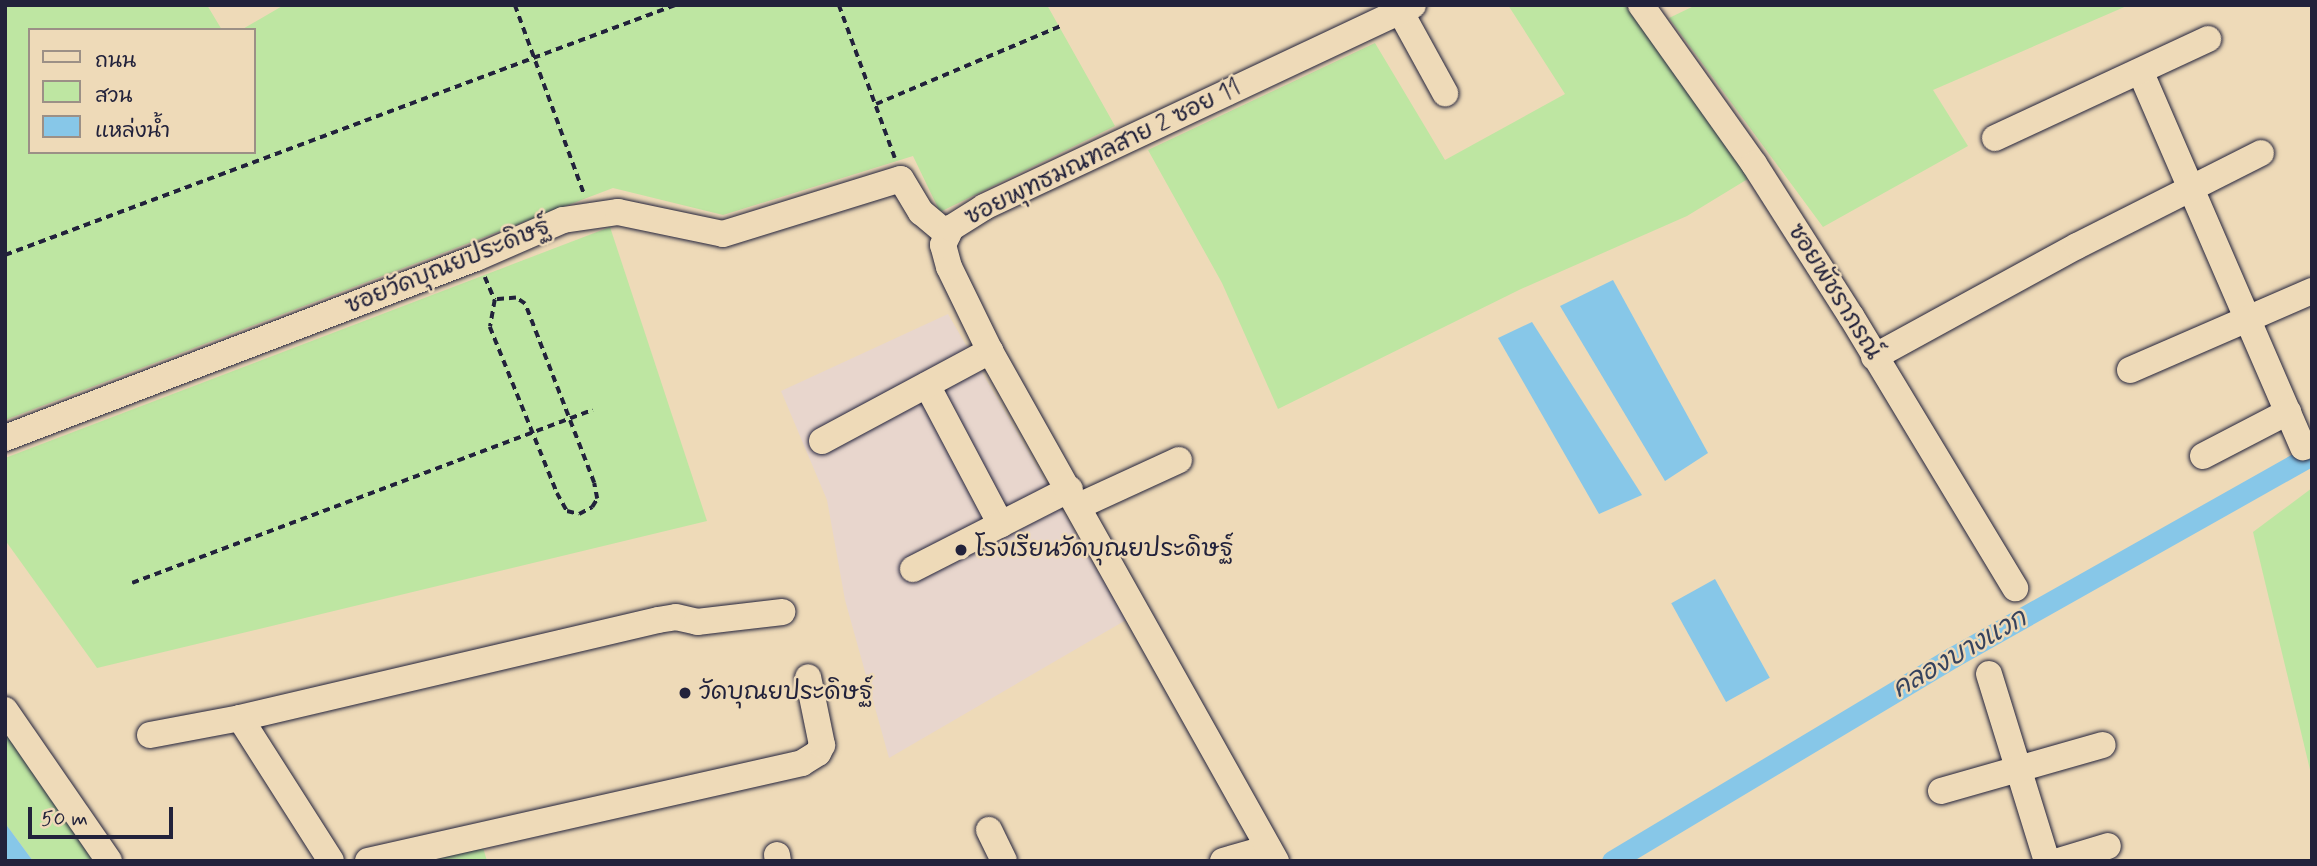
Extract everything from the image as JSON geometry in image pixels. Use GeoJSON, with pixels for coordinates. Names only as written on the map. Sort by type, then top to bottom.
{"type":"FeatureCollection","features":[{"type":"Feature","properties":{"kind":"street","name":"ซอยพัชราภรณ์"},"geometry":{"type":"LineString","coordinates":[[1641,5],[1754,164],[2015,588]]}},
{"type":"Feature","properties":{"kind":"street"},"geometry":{"type":"LineString","coordinates":[[1406,8],[1445,93]]}},
{"type":"Feature","properties":{"kind":"street","name":"ซอยพุทธมณฑลสาย 2 ซอย 11"},"geometry":{"type":"LineString","coordinates":[[1272,854],[990,351],[949,267],[943,245],[951,228],[984,207],[1406,8]]}},
{"type":"Feature","properties":{"kind":"street"},"geometry":{"type":"LineString","coordinates":[[1995,138],[2141,73],[2208,39]]}},
{"type":"Feature","properties":{"kind":"street"},"geometry":{"type":"LineString","coordinates":[[2141,73],[2248,320],[2299,424],[2203,456]]}},
{"type":"Feature","properties":{"kind":"street"},"geometry":{"type":"LineString","coordinates":[[1874,357],[2077,246],[2261,153]]}},
{"type":"Feature","properties":{"kind":"street"},"geometry":{"type":"LineString","coordinates":[[901,179],[921,212],[948,235]]}},
{"type":"Feature","properties":{"kind":"street","name":"ซอยวัดบุณยประดิษฐ์"},"geometry":{"type":"LineString","coordinates":[[5,438],[476,258],[563,220],[618,212],[723,234],[901,179]]}},
{"type":"Feature","properties":{"kind":"street"},"geometry":{"type":"LineString","coordinates":[[2130,370],[2312,291]]}},
{"type":"Feature","properties":{"kind":"street"},"geometry":{"type":"LineString","coordinates":[[822,441],[990,351]]}},
{"type":"Feature","properties":{"kind":"street"},"geometry":{"type":"LineString","coordinates":[[927,385],[1001,524]]}},
{"type":"Feature","properties":{"kind":"street"},"geometry":{"type":"LineString","coordinates":[[914,569],[1001,524],[1179,460]]}},
{"type":"Feature","properties":{"kind":"street"},"geometry":{"type":"LineString","coordinates":[[150,735],[240,718],[657,620],[676,618],[697,622],[782,611]]}},
{"type":"Feature","properties":{"kind":"street"},"geometry":{"type":"LineString","coordinates":[[1989,674],[2047,861]]}},
{"type":"Feature","properties":{"kind":"street"},"geometry":{"type":"LineString","coordinates":[[369,861],[802,763],[818,753],[822,745],[808,677]]}},
{"type":"Feature","properties":{"kind":"street"},"geometry":{"type":"LineString","coordinates":[[5,710],[109,861]]}},
{"type":"Feature","properties":{"kind":"street"},"geometry":{"type":"LineString","coordinates":[[240,718],[331,861]]}},
{"type":"Feature","properties":{"kind":"street"},"geometry":{"type":"LineString","coordinates":[[1941,791],[2103,745]]}},
{"type":"Feature","properties":{"kind":"street"},"geometry":{"type":"LineString","coordinates":[[989,830],[1004,861]]}},
{"type":"Feature","properties":{"kind":"street"},"geometry":{"type":"LineString","coordinates":[[2059,861],[2108,846]]}},
{"type":"Feature","properties":{"kind":"street"},"geometry":{"type":"LineString","coordinates":[[1223,861],[1272,854]]}},
{"type":"Feature","properties":{"kind":"path"},"geometry":{"type":"LineString","coordinates":[[515,5],[533,60],[592,214]]}},
{"type":"Feature","properties":{"kind":"path"},"geometry":{"type":"LineString","coordinates":[[5,256],[675,5]]}},
{"type":"Feature","properties":{"kind":"path"},"geometry":{"type":"LineString","coordinates":[[839,5],[901,179]]}},
{"type":"Feature","properties":{"kind":"path"},"geometry":{"type":"LineString","coordinates":[[876,104],[1061,26]]}},
{"type":"Feature","properties":{"kind":"path"},"geometry":{"type":"LineString","coordinates":[[516,298],[525,304],[570,420],[597,499],[592,508],[579,513],[567,511],[490,327],[495,300],[516,298]]}},
{"type":"Feature","properties":{"kind":"path"},"geometry":{"type":"LineString","coordinates":[[132,583],[593,410]]}},
{"type":"Feature","properties":{"kind":"shaded area","name":"โรงเรียนวัดบุณยประดิษฐ์"},"geometry":{"type":"Polygon","coordinates":[[[948,314],[1126,620],[889,758],[845,600],[827,500],[781,391],[948,314]]]}},
{"type":"Feature","properties":{"kind":"green space"},"geometry":{"type":"Polygon","coordinates":[[[5,5],[207,5],[221,28],[28,28],[28,154],[256,154],[256,28],[244,28],[284,5],[1047,5],[1115,126],[940,212],[913,156],[723,215],[613,188],[5,420],[5,5]]]}},
{"type":"Feature","properties":{"kind":"green space"},"geometry":{"type":"Polygon","coordinates":[[[1508,5],[1625,5],[1751,177],[1687,216],[1521,289],[1278,409],[1222,283],[1148,150],[1375,43],[1445,160],[1565,94],[1508,5]]]}},
{"type":"Feature","properties":{"kind":"green space"},"geometry":{"type":"Polygon","coordinates":[[[1696,5],[2129,5],[1933,90],[1968,146],[1823,227],[1669,18],[1696,5]]]}},
{"type":"Feature","properties":{"kind":"green space"},"geometry":{"type":"Polygon","coordinates":[[[610,227],[707,521],[97,668],[5,540],[5,458],[610,227]]]}},
{"type":"Feature","properties":{"kind":"green space"},"geometry":{"type":"Polygon","coordinates":[[[2312,488],[2312,778],[2253,532],[2312,488]]]}},
{"type":"Feature","properties":{"kind":"green space"},"geometry":{"type":"Polygon","coordinates":[[[5,732],[93,861],[33,861],[5,823],[5,732]]]}},
{"type":"Feature","properties":{"kind":"green space"},"geometry":{"type":"Polygon","coordinates":[[[482,844],[487,861],[424,861],[482,844]]]}},
{"type":"Feature","properties":{"kind":"water"},"geometry":{"type":"Polygon","coordinates":[[[1613,280],[1708,453],[1665,481],[1560,306],[1613,280]]]}},
{"type":"Feature","properties":{"kind":"water"},"geometry":{"type":"Polygon","coordinates":[[[1532,322],[1642,495],[1599,514],[1498,338],[1532,322]]]}},
{"type":"Feature","properties":{"kind":"water"},"geometry":{"type":"Polygon","coordinates":[[[1715,579],[1770,678],[1726,702],[1671,603],[1715,579]]]}},
{"type":"Feature","properties":{"kind":"water"},"geometry":{"type":"Polygon","coordinates":[[[5,823],[33,861],[5,861],[5,823]]]}},
{"type":"Feature","properties":{"kind":"waterway","name":"คลองบางแวก"},"geometry":{"type":"LineString","coordinates":[[1612,861],[1953,657],[2312,455]]}},
{"type":"Feature","properties":{"kind":"place","name":"โรงเรียนวัดบุณยประดิษฐ์"},"geometry":{"type":"Point","coordinates":[961,550]}},
{"type":"Feature","properties":{"kind":"place","name":"วัดบุณยประดิษฐ์"},"geometry":{"type":"Point","coordinates":[685,693]}}]}
